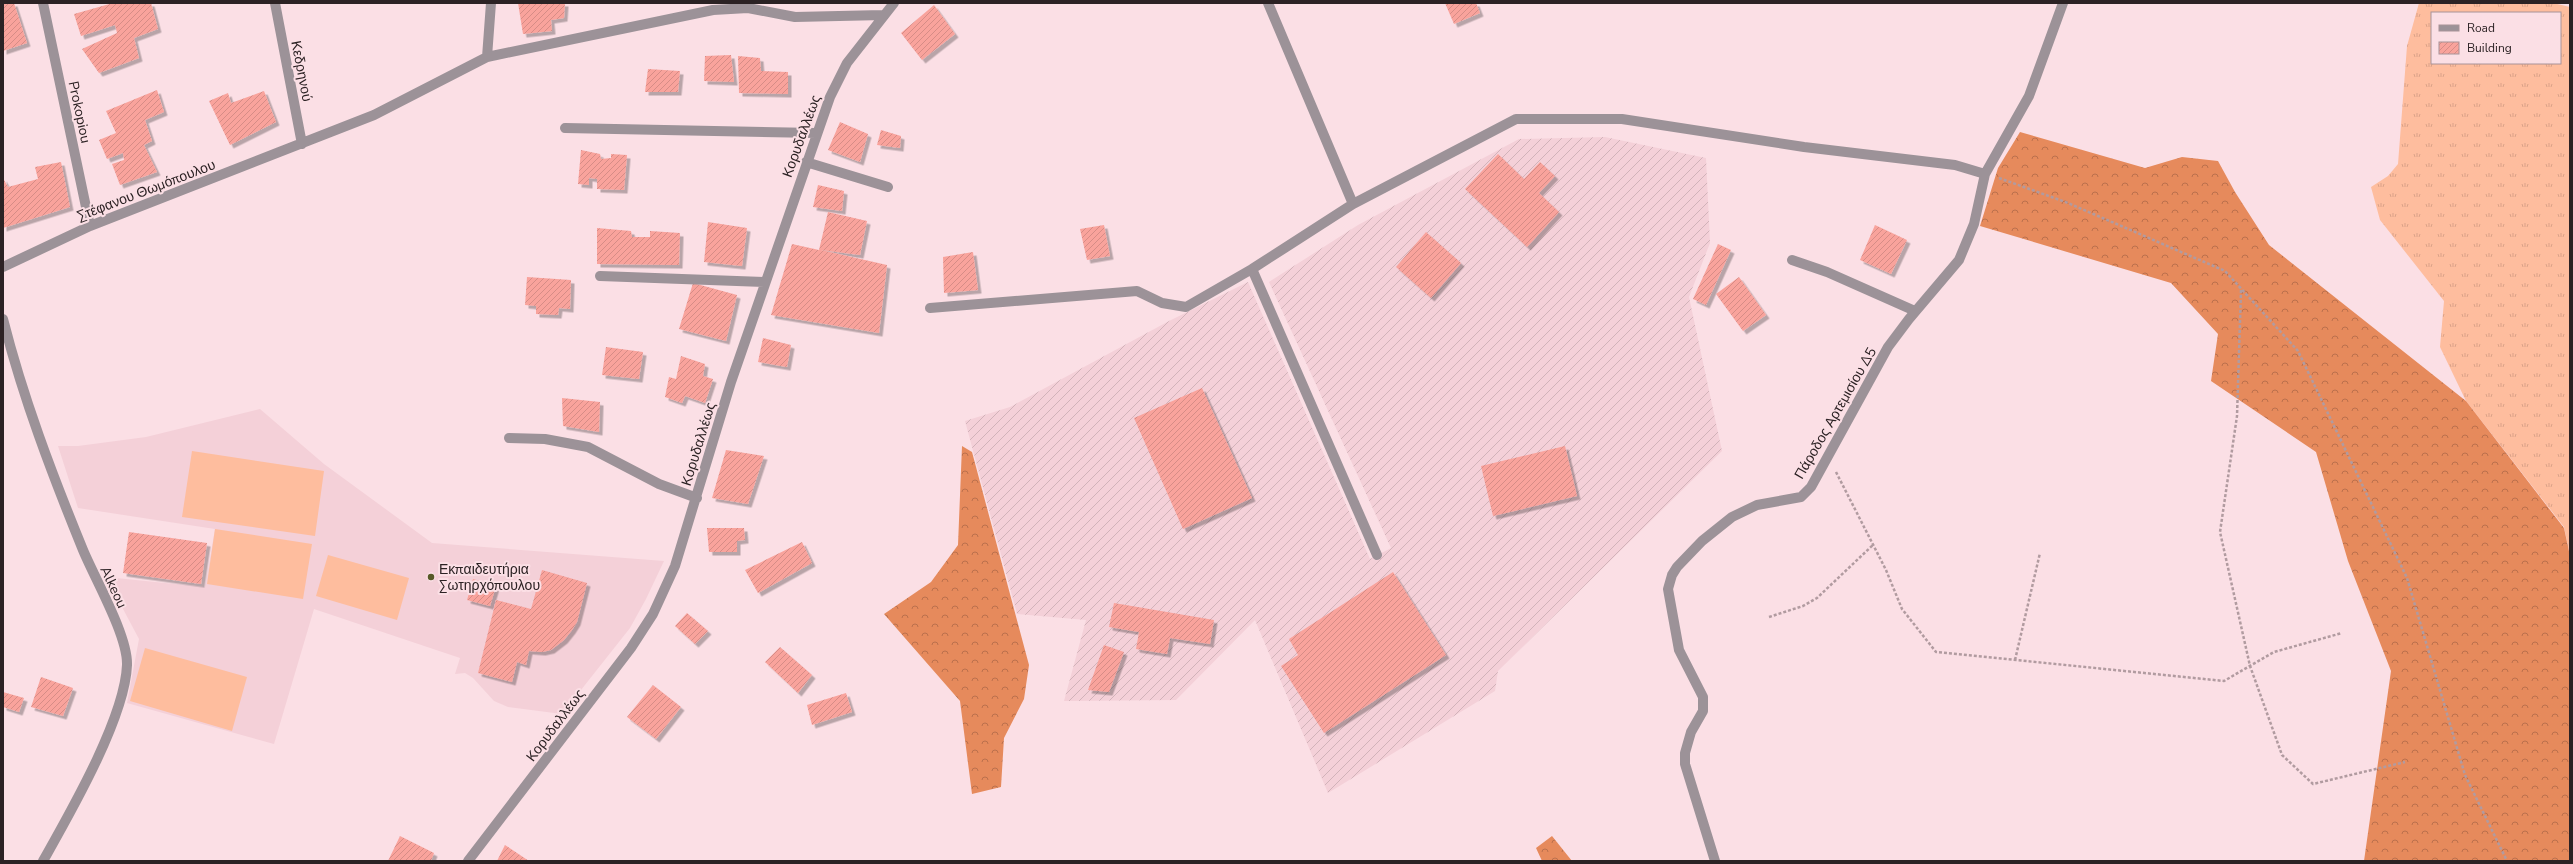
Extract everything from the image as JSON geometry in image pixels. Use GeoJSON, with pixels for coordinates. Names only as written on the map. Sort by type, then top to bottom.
{"type":"FeatureCollection","features":[{"type":"Feature","properties":{"kind":"street","name":"Prokopiou"},"geometry":{"type":"LineString","coordinates":[[43,3],[90,226]]}},
{"type":"Feature","properties":{"kind":"street","name":"Κεδρηνού"},"geometry":{"type":"LineString","coordinates":[[275,3],[302,144]]}},
{"type":"Feature","properties":{"kind":"street"},"geometry":{"type":"LineString","coordinates":[[487,57],[490,3]]}},
{"type":"Feature","properties":{"kind":"street","name":"Κορυδαλλέως"},"geometry":{"type":"LineString","coordinates":[[468,861],[649,622],[675,566],[697,498],[731,382],[816,133],[830,97],[847,63],[883,15],[894,3]]}},
{"type":"Feature","properties":{"kind":"street"},"geometry":{"type":"LineString","coordinates":[[1268,3],[1353,204]]}},
{"type":"Feature","properties":{"kind":"street","name":"Πάροδος Αρτεμισίου Δ5"},"geometry":{"type":"LineString","coordinates":[[1715,861],[1685,764],[1686,753],[1692,732],[1703,712],[1703,697],[1679,650],[1668,589],[1672,575],[1677,567],[1702,541],[1732,517],[1757,506],[1801,497],[1811,487],[1888,347],[1915,311],[1959,260],[1974,224],[1985,174],[2030,96],[2063,3]]}},
{"type":"Feature","properties":{"kind":"street","name":"Στέφανου Θωμόπουλου"},"geometry":{"type":"LineString","coordinates":[[3,267],[90,226],[302,144],[380,112],[487,57],[713,10],[753,6],[795,17],[883,15]]}},
{"type":"Feature","properties":{"kind":"street"},"geometry":{"type":"LineString","coordinates":[[930,308],[1137,291],[1162,303],[1186,307],[1252,269],[1353,204],[1516,118],[1622,119],[1804,147],[1955,164],[1985,174]]}},
{"type":"Feature","properties":{"kind":"street"},"geometry":{"type":"LineString","coordinates":[[564,128],[816,133]]}},
{"type":"Feature","properties":{"kind":"street"},"geometry":{"type":"LineString","coordinates":[[806,162],[888,187]]}},
{"type":"Feature","properties":{"kind":"street"},"geometry":{"type":"LineString","coordinates":[[1792,260],[1827,272],[1915,311]]}},
{"type":"Feature","properties":{"kind":"street"},"geometry":{"type":"LineString","coordinates":[[1252,269],[1377,555]]}},
{"type":"Feature","properties":{"kind":"street"},"geometry":{"type":"LineString","coordinates":[[600,276],[765,282]]}},
{"type":"Feature","properties":{"kind":"street","name":"Alkeou"},"geometry":{"type":"LineString","coordinates":[[3,321],[35,426],[85,555],[126,650],[125,680],[116,712],[67,818],[43,861]]}},
{"type":"Feature","properties":{"kind":"street"},"geometry":{"type":"LineString","coordinates":[[509,438],[537,438],[588,447],[659,484],[697,498]]}},
{"type":"Feature","properties":{"kind":"path"},"geometry":{"type":"LineString","coordinates":[[1985,174],[2068,203],[2225,271],[2298,351],[2408,578],[2465,775],[2507,861]]}},
{"type":"Feature","properties":{"kind":"path"},"geometry":{"type":"LineString","coordinates":[[2241,289],[2237,416],[2220,532],[2250,666],[2282,755],[2313,784],[2405,762]]}},
{"type":"Feature","properties":{"kind":"path"},"geometry":{"type":"LineString","coordinates":[[1827,458],[1874,544],[1902,609],[1936,652],[2224,681],[2274,652],[2342,633]]}},
{"type":"Feature","properties":{"kind":"path"},"geometry":{"type":"LineString","coordinates":[[1769,617],[1803,606],[1817,598],[1874,544]]}},
{"type":"Feature","properties":{"kind":"path"},"geometry":{"type":"LineString","coordinates":[[2015,660],[2040,553]]}},
{"type":"Feature","properties":{"kind":"shaded area"},"geometry":{"type":"Polygon","coordinates":[[[1605,137],[1706,158],[1710,243],[1689,297],[1722,451],[1498,671],[1495,691],[1328,793],[1255,620],[1176,700],[1064,701],[1086,620],[1017,614],[965,421],[1010,407],[1169,321],[1248,282],[1370,559],[1391,548],[1269,282],[1358,225],[1519,139],[1605,137]]]}},
{"type":"Feature","properties":{"kind":"shaded area","name":"Εκπαιδευτήρια Σωτηρχόπουλου"},"geometry":{"type":"Polygon","coordinates":[[[260,409],[324,464],[432,543],[664,561],[630,628],[562,714],[508,707],[494,701],[473,678],[465,673],[455,674],[460,658],[314,609],[274,744],[127,703],[139,639],[106,577],[205,587],[215,529],[78,508],[58,446],[78,446],[146,437],[260,409]]]}},
{"type":"Feature","properties":{"kind":"green space"},"geometry":{"type":"Polygon","coordinates":[[[2419,3],[2553,3],[2570,7],[2570,556],[2564,527],[2466,401],[2440,347],[2444,301],[2380,220],[2371,187],[2388,176],[2398,164],[2407,46],[2419,3]]]}},
{"type":"Feature","properties":{"kind":"green space"},"geometry":{"type":"Polygon","coordinates":[[[2020,132],[2145,168],[2182,157],[2218,161],[2235,192],[2269,245],[2466,401],[2564,528],[2570,556],[2570,861],[2364,861],[2391,671],[2348,561],[2316,452],[2211,381],[2218,334],[2171,283],[1980,226],[1998,168],[2020,132]]]}},
{"type":"Feature","properties":{"kind":"green space"},"geometry":{"type":"Polygon","coordinates":[[[962,446],[972,452],[1029,665],[1024,699],[1004,738],[1001,787],[972,794],[960,701],[884,614],[931,582],[958,545],[962,446]]]}},
{"type":"Feature","properties":{"kind":"green space"},"geometry":{"type":"Polygon","coordinates":[[[192,451],[324,471],[315,536],[182,517],[192,451]]]}},
{"type":"Feature","properties":{"kind":"green space"},"geometry":{"type":"Polygon","coordinates":[[[215,529],[312,544],[303,599],[207,584],[215,529]]]}},
{"type":"Feature","properties":{"kind":"green space"},"geometry":{"type":"Polygon","coordinates":[[[328,555],[409,578],[397,620],[316,596],[328,555]]]}},
{"type":"Feature","properties":{"kind":"green space"},"geometry":{"type":"Polygon","coordinates":[[[145,648],[247,677],[232,731],[130,701],[145,648]]]}},
{"type":"Feature","properties":{"kind":"green space"},"geometry":{"type":"Polygon","coordinates":[[[1552,836],[1572,861],[1542,861],[1536,848],[1552,836]]]}},
{"type":"Feature","properties":{"kind":"building"},"geometry":{"type":"Polygon","coordinates":[[[3,3],[14,3],[27,43],[3,51],[3,3]]]}},
{"type":"Feature","properties":{"kind":"building"},"geometry":{"type":"Polygon","coordinates":[[[113,3],[151,3],[158,29],[134,38],[139,58],[99,73],[82,49],[117,33],[115,25],[81,36],[74,14],[113,3]]]}},
{"type":"Feature","properties":{"kind":"building"},"geometry":{"type":"Polygon","coordinates":[[[518,3],[565,3],[564,18],[551,20],[552,31],[523,34],[518,3]]]}},
{"type":"Feature","properties":{"kind":"building"},"geometry":{"type":"Polygon","coordinates":[[[1445,3],[1476,3],[1480,13],[1454,24],[1445,3]]]}},
{"type":"Feature","properties":{"kind":"building"},"geometry":{"type":"Polygon","coordinates":[[[934,5],[955,34],[922,60],[901,33],[934,5]]]}},
{"type":"Feature","properties":{"kind":"building"},"geometry":{"type":"Polygon","coordinates":[[[731,55],[734,82],[704,81],[705,56],[731,55]]]}},
{"type":"Feature","properties":{"kind":"building"},"geometry":{"type":"Polygon","coordinates":[[[738,56],[760,58],[761,71],[788,72],[788,94],[739,93],[738,56]]]}},
{"type":"Feature","properties":{"kind":"building"},"geometry":{"type":"Polygon","coordinates":[[[648,69],[680,71],[678,92],[645,92],[648,69]]]}},
{"type":"Feature","properties":{"kind":"building"},"geometry":{"type":"Polygon","coordinates":[[[157,90],[164,112],[145,120],[152,141],[144,145],[157,172],[120,185],[112,164],[124,160],[123,153],[107,159],[99,140],[116,133],[106,111],[157,90]]]}},
{"type":"Feature","properties":{"kind":"building"},"geometry":{"type":"Polygon","coordinates":[[[264,91],[276,122],[230,145],[209,101],[228,93],[231,103],[264,91]]]}},
{"type":"Feature","properties":{"kind":"building"},"geometry":{"type":"Polygon","coordinates":[[[840,122],[868,134],[860,162],[828,150],[840,122]]]}},
{"type":"Feature","properties":{"kind":"building"},"geometry":{"type":"Polygon","coordinates":[[[881,130],[901,136],[900,148],[877,145],[881,130]]]}},
{"type":"Feature","properties":{"kind":"building"},"geometry":{"type":"Polygon","coordinates":[[[581,150],[600,154],[601,159],[611,158],[611,154],[627,155],[624,190],[597,189],[597,179],[589,178],[589,185],[578,184],[581,150]]]}},
{"type":"Feature","properties":{"kind":"building"},"geometry":{"type":"Polygon","coordinates":[[[1498,154],[1524,179],[1540,162],[1555,176],[1539,193],[1559,212],[1527,247],[1465,189],[1498,154]]]}},
{"type":"Feature","properties":{"kind":"building"},"geometry":{"type":"Polygon","coordinates":[[[61,162],[70,207],[3,228],[3,178],[8,187],[38,179],[35,167],[61,162]]]}},
{"type":"Feature","properties":{"kind":"building"},"geometry":{"type":"Polygon","coordinates":[[[818,185],[844,191],[842,211],[813,207],[818,185]]]}},
{"type":"Feature","properties":{"kind":"building"},"geometry":{"type":"Polygon","coordinates":[[[828,212],[867,221],[860,255],[821,250],[887,265],[879,333],[771,315],[792,244],[819,250],[828,212]]]}},
{"type":"Feature","properties":{"kind":"building"},"geometry":{"type":"Polygon","coordinates":[[[708,222],[747,228],[742,266],[704,262],[708,222]]]}},
{"type":"Feature","properties":{"kind":"building"},"geometry":{"type":"Polygon","coordinates":[[[1104,225],[1110,256],[1087,260],[1080,229],[1104,225]]]}},
{"type":"Feature","properties":{"kind":"building"},"geometry":{"type":"Polygon","coordinates":[[[1875,225],[1907,240],[1891,274],[1860,260],[1875,225]]]}},
{"type":"Feature","properties":{"kind":"building"},"geometry":{"type":"Polygon","coordinates":[[[597,228],[631,231],[632,237],[650,237],[650,231],[680,233],[679,265],[597,264],[597,228]]]}},
{"type":"Feature","properties":{"kind":"building"},"geometry":{"type":"Polygon","coordinates":[[[1426,232],[1461,263],[1431,298],[1396,267],[1426,232]]]}},
{"type":"Feature","properties":{"kind":"building"},"geometry":{"type":"Polygon","coordinates":[[[1718,244],[1731,250],[1706,305],[1693,299],[1718,244]]]}},
{"type":"Feature","properties":{"kind":"building"},"geometry":{"type":"Polygon","coordinates":[[[973,252],[978,290],[944,293],[943,257],[973,252]]]}},
{"type":"Feature","properties":{"kind":"building"},"geometry":{"type":"Polygon","coordinates":[[[527,277],[571,280],[570,309],[559,308],[558,315],[536,314],[536,306],[525,305],[527,277]]]}},
{"type":"Feature","properties":{"kind":"building"},"geometry":{"type":"Polygon","coordinates":[[[1739,277],[1766,315],[1743,331],[1716,294],[1739,277]]]}},
{"type":"Feature","properties":{"kind":"building"},"geometry":{"type":"Polygon","coordinates":[[[693,283],[737,295],[726,341],[679,329],[693,283]]]}},
{"type":"Feature","properties":{"kind":"building"},"geometry":{"type":"Polygon","coordinates":[[[763,338],[791,345],[787,367],[758,362],[763,338]]]}},
{"type":"Feature","properties":{"kind":"building"},"geometry":{"type":"Polygon","coordinates":[[[606,347],[643,352],[639,379],[602,375],[606,347]]]}},
{"type":"Feature","properties":{"kind":"building"},"geometry":{"type":"Polygon","coordinates":[[[681,356],[705,364],[703,376],[713,379],[705,403],[685,396],[682,403],[665,397],[669,377],[676,379],[681,356]]]}},
{"type":"Feature","properties":{"kind":"building"},"geometry":{"type":"Polygon","coordinates":[[[1202,388],[1252,498],[1183,529],[1134,418],[1202,388]]]}},
{"type":"Feature","properties":{"kind":"building"},"geometry":{"type":"Polygon","coordinates":[[[562,398],[600,402],[599,432],[563,426],[562,398]]]}},
{"type":"Feature","properties":{"kind":"building"},"geometry":{"type":"Polygon","coordinates":[[[1565,446],[1577,496],[1493,516],[1481,466],[1565,446]]]}},
{"type":"Feature","properties":{"kind":"building"},"geometry":{"type":"Polygon","coordinates":[[[726,450],[764,456],[748,504],[712,498],[726,450]]]}},
{"type":"Feature","properties":{"kind":"building"},"geometry":{"type":"Polygon","coordinates":[[[707,528],[744,528],[745,540],[737,541],[737,552],[709,552],[707,528]]]}},
{"type":"Feature","properties":{"kind":"building"},"geometry":{"type":"Polygon","coordinates":[[[129,532],[207,543],[201,584],[123,573],[129,532]]]}},
{"type":"Feature","properties":{"kind":"building"},"geometry":{"type":"Polygon","coordinates":[[[802,542],[812,563],[758,593],[745,570],[802,542]]]}},
{"type":"Feature","properties":{"kind":"building"},"geometry":{"type":"Polygon","coordinates":[[[542,570],[587,583],[577,622],[564,640],[551,650],[542,652],[529,651],[526,665],[517,662],[512,682],[478,673],[496,600],[531,609],[542,570]]]}},
{"type":"Feature","properties":{"kind":"building"},"geometry":{"type":"Polygon","coordinates":[[[1393,572],[1446,655],[1324,733],[1281,666],[1298,655],[1289,639],[1393,572]]]}},
{"type":"Feature","properties":{"kind":"building"},"geometry":{"type":"Polygon","coordinates":[[[473,579],[496,586],[490,606],[467,600],[473,579]]]}},
{"type":"Feature","properties":{"kind":"building"},"geometry":{"type":"Polygon","coordinates":[[[1114,603],[1214,620],[1210,644],[1170,638],[1167,654],[1136,649],[1139,632],[1109,627],[1114,603]]]}},
{"type":"Feature","properties":{"kind":"building"},"geometry":{"type":"Polygon","coordinates":[[[687,613],[708,631],[695,644],[675,626],[687,613]]]}},
{"type":"Feature","properties":{"kind":"building"},"geometry":{"type":"Polygon","coordinates":[[[1104,645],[1124,652],[1109,692],[1088,690],[1104,645]]]}},
{"type":"Feature","properties":{"kind":"building"},"geometry":{"type":"Polygon","coordinates":[[[780,647],[812,675],[798,693],[765,662],[780,647]]]}},
{"type":"Feature","properties":{"kind":"building"},"geometry":{"type":"Polygon","coordinates":[[[41,677],[73,688],[63,716],[31,707],[41,677]]]}},
{"type":"Feature","properties":{"kind":"building"},"geometry":{"type":"Polygon","coordinates":[[[653,685],[681,707],[656,739],[627,717],[653,685]]]}},
{"type":"Feature","properties":{"kind":"building"},"geometry":{"type":"Polygon","coordinates":[[[3,692],[24,698],[19,712],[3,707],[3,692]]]}},
{"type":"Feature","properties":{"kind":"building"},"geometry":{"type":"Polygon","coordinates":[[[846,693],[852,712],[812,725],[807,705],[846,693]]]}},
{"type":"Feature","properties":{"kind":"building"},"geometry":{"type":"Polygon","coordinates":[[[400,836],[434,853],[431,861],[388,861],[400,836]]]}},
{"type":"Feature","properties":{"kind":"building"},"geometry":{"type":"Polygon","coordinates":[[[505,845],[529,861],[497,861],[505,845]]]}},
{"type":"Feature","properties":{"kind":"place","name":"Εκπαιδευτήρια Σωτηρχόπουλου"},"geometry":{"type":"Point","coordinates":[431,577]}}]}
